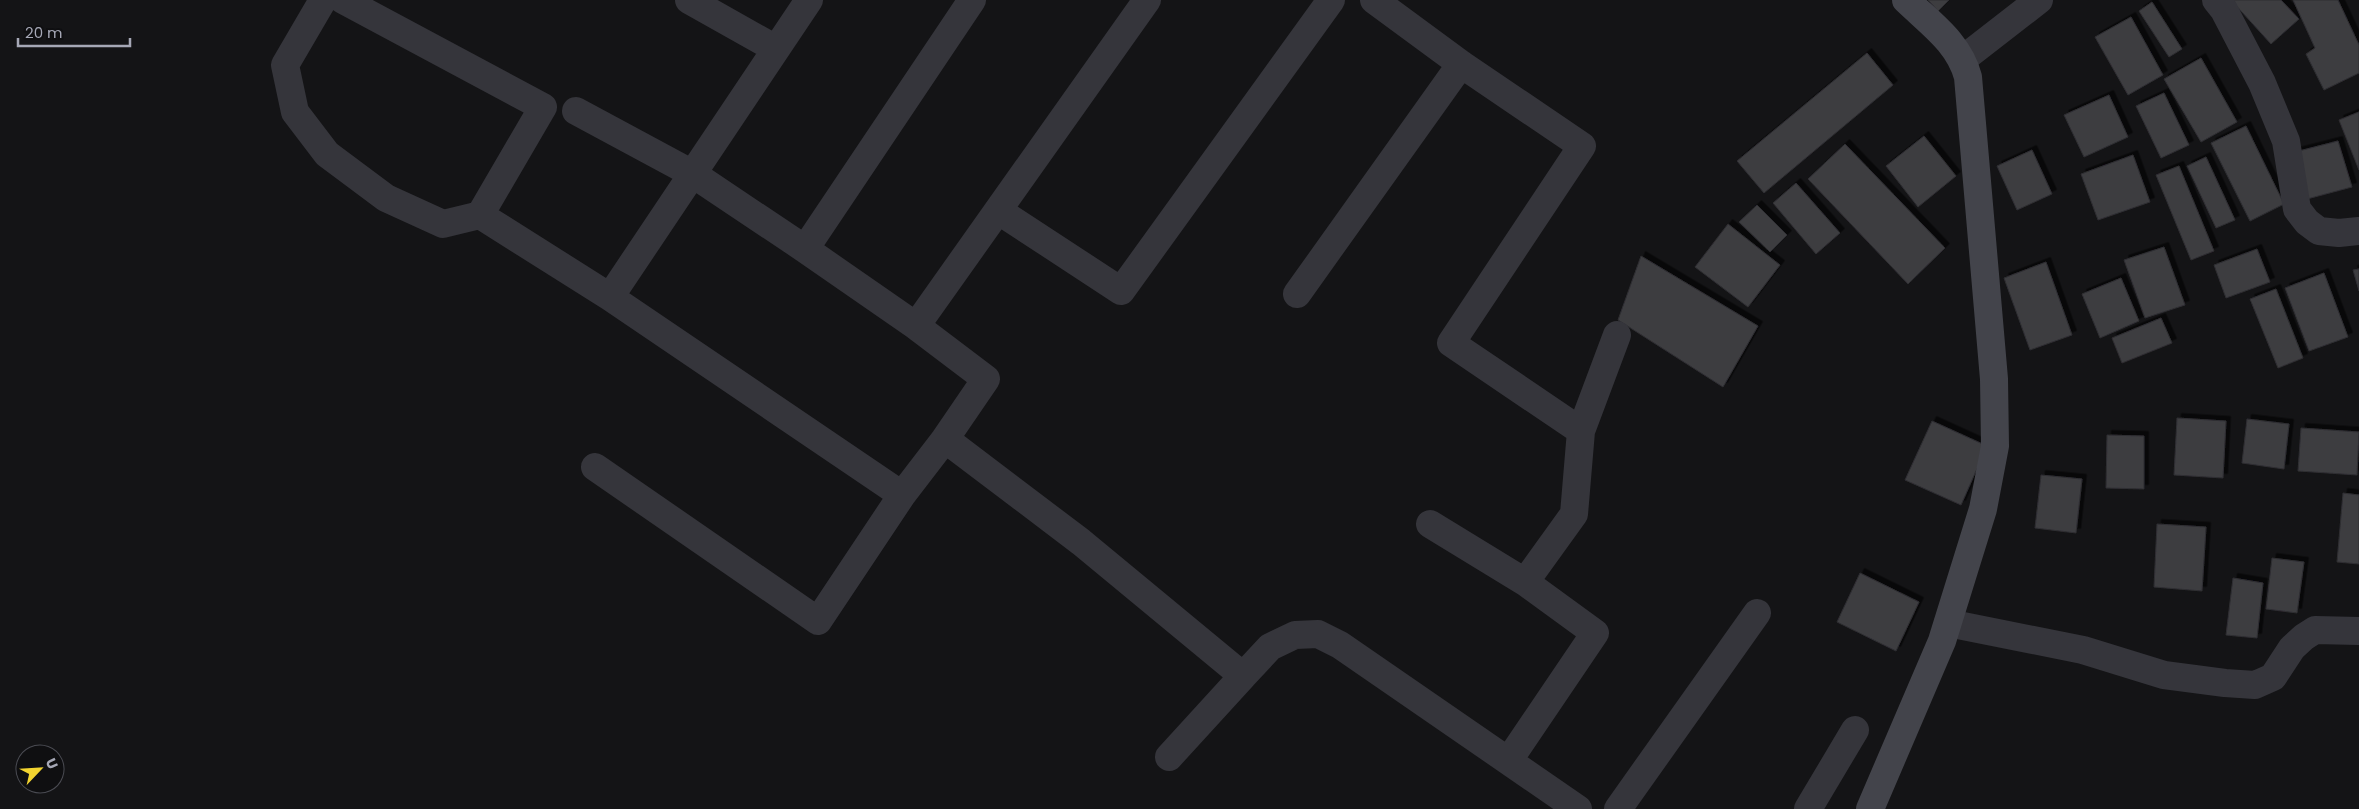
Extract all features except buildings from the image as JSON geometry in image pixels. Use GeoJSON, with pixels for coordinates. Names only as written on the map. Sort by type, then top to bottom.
{"type":"FeatureCollection","features":[{"type":"Feature","properties":{"kind":"street"},"geometry":{"type":"LineString","coordinates":[[323,0],[285,64],[295,112],[327,154],[386,198],[444,224],[480,215],[543,108],[343,0]]}},
{"type":"Feature","properties":{"kind":"street"},"geometry":{"type":"LineString","coordinates":[[689,0],[776,49]]}},
{"type":"Feature","properties":{"kind":"street"},"geometry":{"type":"LineString","coordinates":[[610,297],[809,0]]}},
{"type":"Feature","properties":{"kind":"street"},"geometry":{"type":"LineString","coordinates":[[805,249],[972,0]]}},
{"type":"Feature","properties":{"kind":"street"},"geometry":{"type":"LineString","coordinates":[[916,326],[1147,0]]}},
{"type":"Feature","properties":{"kind":"street"},"geometry":{"type":"LineString","coordinates":[[999,211],[1121,291],[1331,0]]}},
{"type":"Feature","properties":{"kind":"street"},"geometry":{"type":"LineString","coordinates":[[1374,0],[1460,64],[1582,146],[1451,343],[1581,430]]}},
{"type":"Feature","properties":{"kind":"street"},"geometry":{"type":"LineString","coordinates":[[1870,809],[1942,641],[1983,509],[1995,446],[1994,379],[1968,77],[1963,59],[1950,43],[1906,0]]}},
{"type":"Feature","properties":{"kind":"street"},"geometry":{"type":"LineString","coordinates":[[1963,59],[2039,0]]}},
{"type":"Feature","properties":{"kind":"street"},"geometry":{"type":"LineString","coordinates":[[2216,0],[2224,10],[2262,83],[2286,140],[2297,209],[2307,222],[2319,231],[2339,233],[2359,230]]}},
{"type":"Feature","properties":{"kind":"street"},"geometry":{"type":"LineString","coordinates":[[1298,294],[1460,64]]}},
{"type":"Feature","properties":{"kind":"street"},"geometry":{"type":"LineString","coordinates":[[576,111],[693,174],[916,326],[986,379],[945,439],[902,495],[818,621],[595,467]]}},
{"type":"Feature","properties":{"kind":"street"},"geometry":{"type":"LineString","coordinates":[[480,215],[610,297],[902,495]]}},
{"type":"Feature","properties":{"kind":"street"},"geometry":{"type":"LineString","coordinates":[[1525,582],[1574,514],[1581,430],[1617,335]]}},
{"type":"Feature","properties":{"kind":"street"},"geometry":{"type":"LineString","coordinates":[[945,439],[1080,542],[1244,676]]}},
{"type":"Feature","properties":{"kind":"street"},"geometry":{"type":"LineString","coordinates":[[1430,524],[1525,582],[1595,634],[1509,760]]}},
{"type":"Feature","properties":{"kind":"street"},"geometry":{"type":"LineString","coordinates":[[1618,809],[1756,614]]}},
{"type":"Feature","properties":{"kind":"street"},"geometry":{"type":"LineString","coordinates":[[1948,622],[2083,650],[2164,675],[2255,685],[2273,677],[2292,648],[2315,630],[2359,631]]}},
{"type":"Feature","properties":{"kind":"street"},"geometry":{"type":"LineString","coordinates":[[1169,757],[1270,646],[1295,635],[1318,634],[1340,644],[1578,809]]}},
{"type":"Feature","properties":{"kind":"street"},"geometry":{"type":"LineString","coordinates":[[1808,809],[1855,730]]}}]}
